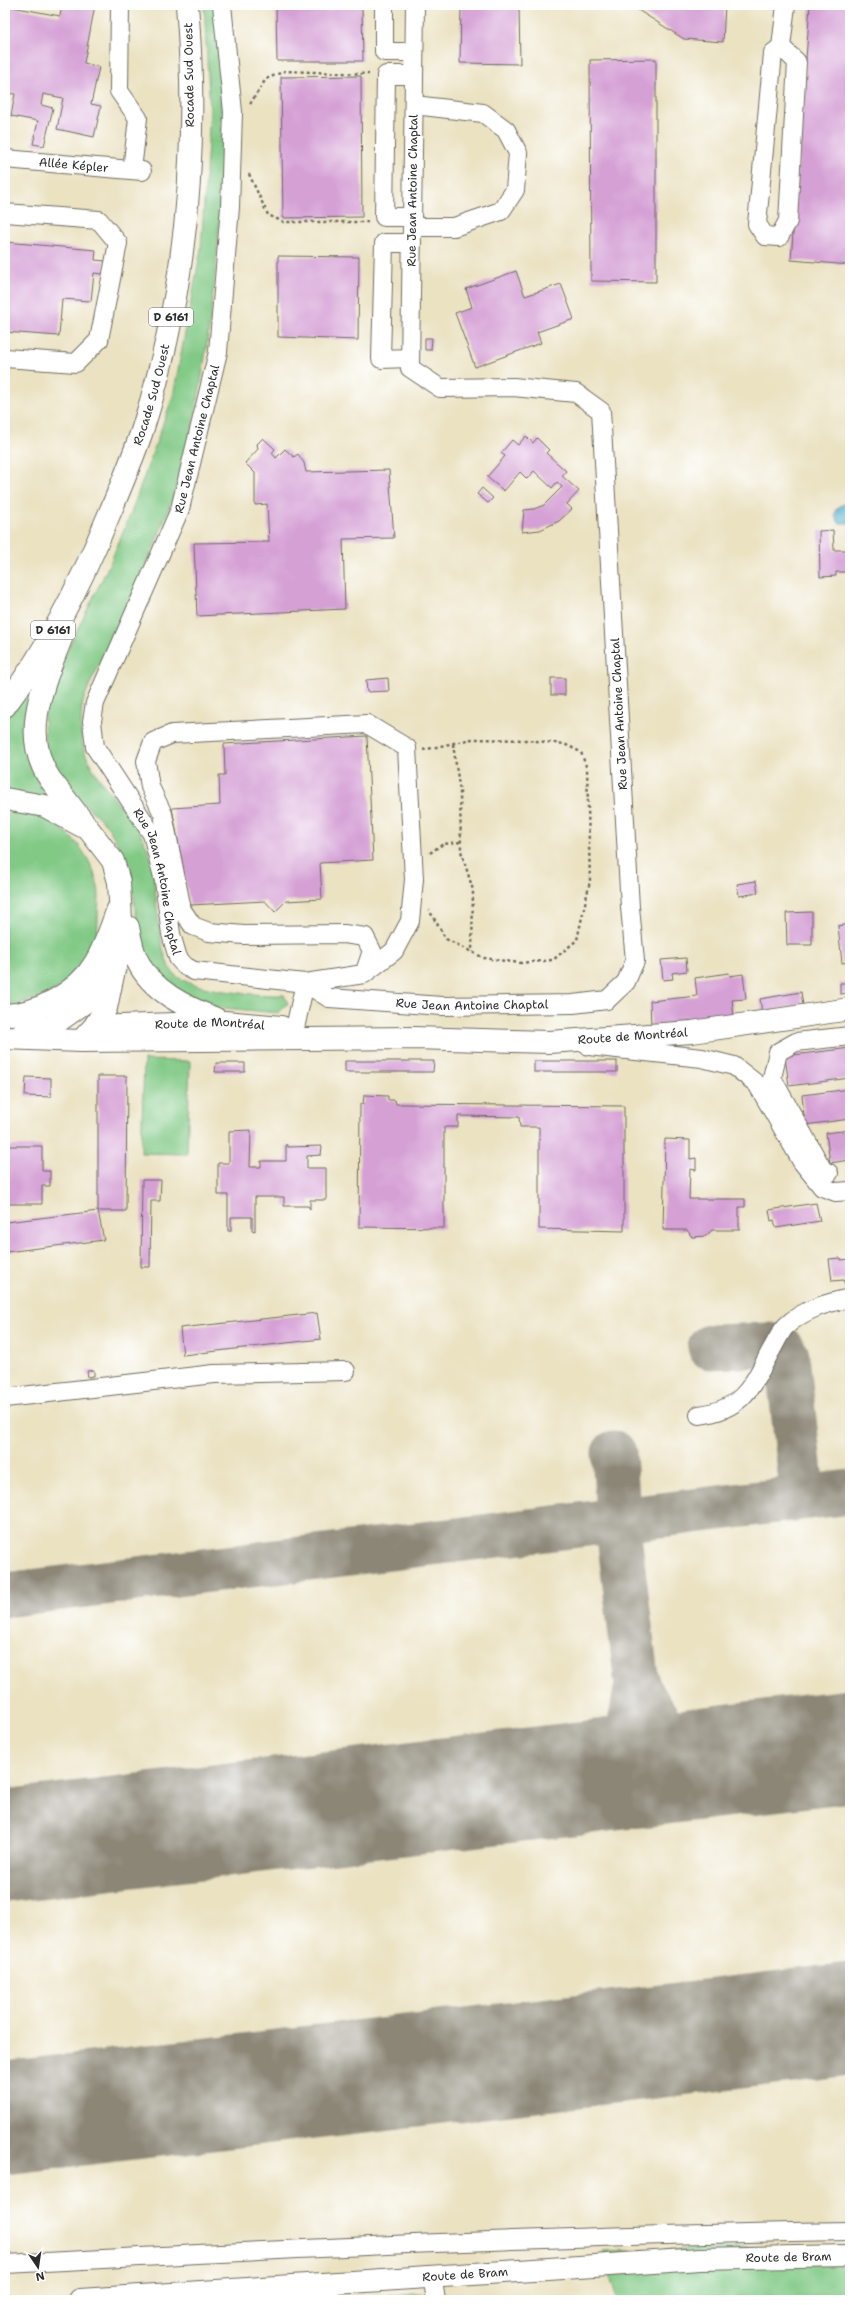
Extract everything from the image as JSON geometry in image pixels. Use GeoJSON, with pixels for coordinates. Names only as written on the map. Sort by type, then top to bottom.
{"type":"FeatureCollection","features":[{"type":"Feature","properties":{"kind":"main road","name":"Rocade Sud Ouest"},"geometry":{"type":"LineString","coordinates":[[9,700],[49,638],[87,567],[141,432],[170,325],[183,244],[189,187],[191,55],[187,5]]}},
{"type":"Feature","properties":{"kind":"main road"},"geometry":{"type":"LineString","coordinates":[[191,55],[192,5]]}},
{"type":"Feature","properties":{"kind":"main road"},"geometry":{"type":"LineString","coordinates":[[87,567],[43,687],[34,730],[42,767],[113,861],[119,882],[122,940],[120,954],[114,970],[106,1008],[87,1034]]}},
{"type":"Feature","properties":{"kind":"main road"},"geometry":{"type":"LineString","coordinates":[[5,799],[45,806],[94,834]]}},
{"type":"Feature","properties":{"kind":"main road"},"geometry":{"type":"LineString","coordinates":[[5,1015],[49,1004],[77,986],[95,964],[121,903]]}},
{"type":"Feature","properties":{"kind":"main road"},"geometry":{"type":"LineString","coordinates":[[121,903],[137,960],[151,980],[184,1006],[225,1022]]}},
{"type":"Feature","properties":{"kind":"main road"},"geometry":{"type":"LineString","coordinates":[[5,1033],[50,1027],[88,1000],[114,970]]}},
{"type":"Feature","properties":{"kind":"main road","name":"Route de Montréal"},"geometry":{"type":"LineString","coordinates":[[5,1026],[50,1027],[87,1034],[414,1038],[549,1042],[692,1032],[850,1009]]}},
{"type":"Feature","properties":{"kind":"main road","name":"Route de Montréal"},"geometry":{"type":"LineString","coordinates":[[5,1038],[87,1034],[225,1022],[414,1038]]}},
{"type":"Feature","properties":{"kind":"main road","name":"Route de Bram"},"geometry":{"type":"LineString","coordinates":[[80,2300],[700,2259],[850,2256]]}},
{"type":"Feature","properties":{"kind":"street","name":"Allée Képler"},"geometry":{"type":"LineString","coordinates":[[5,159],[137,171],[138,118],[119,91],[120,5]]}},
{"type":"Feature","properties":{"kind":"street","name":"Rue Jean Antoine Chaptal"},"geometry":{"type":"LineString","coordinates":[[222,5],[233,112],[230,207],[218,352],[180,509],[94,703],[92,721],[95,747],[152,834],[164,881],[171,934],[178,958],[185,966],[194,971],[305,983],[329,998],[442,1006],[573,1004],[607,1000],[626,982],[635,961],[630,907],[601,411],[576,393],[513,387],[440,388],[410,368],[415,5]]}},
{"type":"Feature","properties":{"kind":"street"},"geometry":{"type":"LineString","coordinates":[[384,5],[384,52],[414,52]]}},
{"type":"Feature","properties":{"kind":"street"},"geometry":{"type":"LineString","coordinates":[[782,47],[786,5]]}},
{"type":"Feature","properties":{"kind":"street"},"geometry":{"type":"LineString","coordinates":[[782,47],[797,62],[788,221],[779,237],[765,236],[757,224],[773,53],[782,47]]}},
{"type":"Feature","properties":{"kind":"street"},"geometry":{"type":"LineString","coordinates":[[412,229],[384,217],[386,75],[414,75]]}},
{"type":"Feature","properties":{"kind":"street"},"geometry":{"type":"LineString","coordinates":[[410,358],[381,359],[384,243],[412,229],[454,227],[501,211],[515,190],[518,153],[506,130],[483,113],[414,105]]}},
{"type":"Feature","properties":{"kind":"street"},"geometry":{"type":"LineString","coordinates":[[5,213],[99,220],[118,243],[99,340],[76,363],[5,358]]}},
{"type":"Feature","properties":{"kind":"street"},"geometry":{"type":"LineString","coordinates":[[294,1028],[305,983],[364,974],[394,951],[410,921],[414,879],[407,748],[367,724],[172,734],[154,742],[146,762],[150,787],[163,814],[182,910],[193,926],[216,933],[344,934],[365,937],[372,950],[364,974]]}},
{"type":"Feature","properties":{"kind":"street"},"geometry":{"type":"LineString","coordinates":[[841,1195],[822,1187],[813,1176],[777,1102],[772,1078],[778,1052],[796,1042],[850,1036]]}},
{"type":"Feature","properties":{"kind":"street"},"geometry":{"type":"LineString","coordinates":[[549,1042],[702,1058],[734,1066],[777,1102],[823,1170],[829,1173]]}},
{"type":"Feature","properties":{"kind":"street"},"geometry":{"type":"LineString","coordinates":[[699,1415],[715,1413],[728,1408],[746,1395],[785,1327],[802,1313],[828,1302],[850,1298]]}},
{"type":"Feature","properties":{"kind":"street"},"geometry":{"type":"LineString","coordinates":[[5,1398],[214,1374],[346,1371]]}},
{"type":"Feature","properties":{"kind":"street"},"geometry":{"type":"LineString","coordinates":[[5,2264],[278,2249],[661,2234],[850,2230]]}},
{"type":"Feature","properties":{"kind":"street"},"geometry":{"type":"LineString","coordinates":[[432,2276],[436,2300]]}},
{"type":"Feature","properties":{"kind":"path"},"geometry":{"type":"LineString","coordinates":[[249,110],[251,102],[266,79],[285,71],[386,75]]}},
{"type":"Feature","properties":{"kind":"path"},"geometry":{"type":"LineString","coordinates":[[248,173],[268,215],[284,222],[366,223],[384,217]]}},
{"type":"Feature","properties":{"kind":"path"},"geometry":{"type":"LineString","coordinates":[[407,748],[427,751],[472,740],[527,740],[564,744],[581,752],[587,769],[590,881],[577,940],[553,960],[520,963],[484,958],[446,939],[429,912],[429,904]]}},
{"type":"Feature","properties":{"kind":"path"},"geometry":{"type":"LineString","coordinates":[[453,744],[460,792],[461,851],[473,890],[472,952]]}},
{"type":"Feature","properties":{"kind":"path"},"geometry":{"type":"LineString","coordinates":[[430,853],[444,844],[461,842]]}},
{"type":"Feature","properties":{"kind":"path"},"geometry":{"type":"LineString","coordinates":[[412,846],[430,853]]}},
{"type":"Feature","properties":{"kind":"path"},"geometry":{"type":"LineString","coordinates":[[430,853],[430,860]]}},
{"type":"Feature","properties":{"kind":"green space"},"geometry":{"type":"Polygon","coordinates":[[[204,5],[215,5],[221,87],[222,127],[220,206],[214,287],[202,373],[184,461],[170,505],[136,587],[86,694],[81,716],[81,730],[83,746],[97,776],[130,818],[147,847],[151,860],[163,949],[174,974],[182,980],[195,985],[210,988],[259,995],[284,995],[288,1004],[278,1013],[212,1007],[171,991],[145,956],[137,920],[130,870],[121,850],[107,825],[68,789],[45,748],[44,718],[51,684],[110,563],[131,513],[173,396],[201,249],[210,112],[204,5]]]}},
{"type":"Feature","properties":{"kind":"green space"},"geometry":{"type":"Polygon","coordinates":[[[28,686],[32,690],[47,799],[5,792],[5,719],[28,686]]]}},
{"type":"Feature","properties":{"kind":"green space"},"geometry":{"type":"Polygon","coordinates":[[[5,813],[38,816],[60,827],[69,835],[85,854],[90,864],[98,887],[99,897],[98,927],[95,947],[86,964],[70,980],[50,993],[5,1007],[5,813]]]}},
{"type":"Feature","properties":{"kind":"green space"},"geometry":{"type":"Polygon","coordinates":[[[144,1060],[190,1061],[187,1154],[141,1153],[144,1060]]]}},
{"type":"Feature","properties":{"kind":"green space"},"geometry":{"type":"Polygon","coordinates":[[[850,2246],[850,2300],[617,2300],[602,2251],[850,2246]]]}},
{"type":"Feature","properties":{"kind":"green space"},"geometry":{"type":"Polygon","coordinates":[[[423,2292],[424,2300],[336,2300],[423,2292]]]}},
{"type":"Feature","properties":{"kind":"water"},"geometry":{"type":"Polygon","coordinates":[[[843,504],[850,506],[850,523],[839,523],[835,516],[836,509],[843,504]]]}},
{"type":"Feature","properties":{"kind":"building"},"geometry":{"type":"Polygon","coordinates":[[[62,5],[95,5],[84,63],[99,67],[91,104],[101,106],[94,137],[57,129],[63,98],[43,94],[41,105],[53,108],[44,146],[33,144],[38,121],[11,116],[15,94],[5,93],[5,9],[12,7],[60,16],[62,5]]]}},
{"type":"Feature","properties":{"kind":"building"},"geometry":{"type":"Polygon","coordinates":[[[276,5],[362,5],[363,61],[277,61],[276,5]]]}},
{"type":"Feature","properties":{"kind":"building"},"geometry":{"type":"Polygon","coordinates":[[[461,5],[519,5],[520,64],[460,63],[461,5]]]}},
{"type":"Feature","properties":{"kind":"building"},"geometry":{"type":"Polygon","coordinates":[[[630,5],[725,5],[723,42],[684,39],[630,5]]]}},
{"type":"Feature","properties":{"kind":"building"},"geometry":{"type":"Polygon","coordinates":[[[810,5],[850,5],[850,265],[791,260],[810,5]]]}},
{"type":"Feature","properties":{"kind":"building"},"geometry":{"type":"Polygon","coordinates":[[[656,59],[656,282],[591,281],[590,60],[656,59]]]}},
{"type":"Feature","properties":{"kind":"building"},"geometry":{"type":"Polygon","coordinates":[[[361,76],[362,217],[283,218],[281,77],[361,76]]]}},
{"type":"Feature","properties":{"kind":"building"},"geometry":{"type":"Polygon","coordinates":[[[5,242],[96,250],[95,260],[105,261],[104,274],[94,273],[91,301],[62,299],[59,336],[5,332],[5,242]]]}},
{"type":"Feature","properties":{"kind":"building"},"geometry":{"type":"Polygon","coordinates":[[[278,256],[359,257],[358,340],[278,337],[278,256]]]}},
{"type":"Feature","properties":{"kind":"building"},"geometry":{"type":"Polygon","coordinates":[[[516,271],[525,296],[561,284],[574,319],[537,332],[541,343],[475,367],[455,313],[472,307],[466,289],[516,271]]]}},
{"type":"Feature","properties":{"kind":"building"},"geometry":{"type":"Polygon","coordinates":[[[425,338],[432,338],[431,350],[425,350],[425,338]]]}},
{"type":"Feature","properties":{"kind":"building"},"geometry":{"type":"Polygon","coordinates":[[[526,436],[533,443],[537,438],[549,450],[546,453],[566,471],[562,476],[579,491],[567,504],[572,509],[559,521],[540,530],[522,532],[524,510],[534,509],[544,505],[562,487],[557,482],[552,488],[534,471],[527,479],[520,472],[504,491],[487,477],[505,456],[501,453],[512,440],[518,445],[526,436]]]}},
{"type":"Feature","properties":{"kind":"building"},"geometry":{"type":"Polygon","coordinates":[[[263,438],[275,449],[272,453],[276,458],[285,449],[294,457],[298,454],[304,463],[306,472],[389,470],[394,538],[343,539],[345,609],[197,616],[194,543],[269,542],[267,504],[255,505],[255,473],[245,463],[258,449],[257,444],[263,438]]]}},
{"type":"Feature","properties":{"kind":"building"},"geometry":{"type":"Polygon","coordinates":[[[482,488],[493,498],[488,503],[477,494],[482,488]]]}},
{"type":"Feature","properties":{"kind":"building"},"geometry":{"type":"Polygon","coordinates":[[[833,530],[834,550],[850,550],[850,572],[836,572],[836,576],[820,577],[819,531],[833,530]]]}},
{"type":"Feature","properties":{"kind":"building"},"geometry":{"type":"Polygon","coordinates":[[[388,678],[389,691],[367,692],[366,680],[388,678]]]}},
{"type":"Feature","properties":{"kind":"building"},"geometry":{"type":"Polygon","coordinates":[[[551,678],[565,678],[565,695],[551,695],[551,678]]]}},
{"type":"Feature","properties":{"kind":"building"},"geometry":{"type":"Polygon","coordinates":[[[367,736],[373,860],[320,863],[322,899],[286,901],[275,912],[265,901],[190,905],[172,808],[220,805],[219,775],[225,775],[224,744],[367,736]]]}},
{"type":"Feature","properties":{"kind":"building"},"geometry":{"type":"Polygon","coordinates":[[[756,881],[758,893],[739,896],[737,884],[756,881]]]}},
{"type":"Feature","properties":{"kind":"building"},"geometry":{"type":"Polygon","coordinates":[[[812,912],[812,945],[787,945],[786,913],[812,912]]]}},
{"type":"Feature","properties":{"kind":"building"},"geometry":{"type":"Polygon","coordinates":[[[850,924],[850,962],[842,963],[838,926],[850,924]]]}},
{"type":"Feature","properties":{"kind":"building"},"geometry":{"type":"Polygon","coordinates":[[[686,958],[687,971],[672,973],[673,979],[663,980],[661,960],[686,958]]]}},
{"type":"Feature","properties":{"kind":"building"},"geometry":{"type":"Polygon","coordinates":[[[729,973],[730,976],[743,974],[746,999],[732,1000],[734,1017],[651,1027],[650,1001],[697,996],[695,978],[729,973]]]}},
{"type":"Feature","properties":{"kind":"building"},"geometry":{"type":"Polygon","coordinates":[[[840,983],[850,983],[850,993],[840,994],[840,983]]]}},
{"type":"Feature","properties":{"kind":"building"},"geometry":{"type":"Polygon","coordinates":[[[801,992],[803,1005],[762,1012],[760,999],[801,992]]]}},
{"type":"Feature","properties":{"kind":"building"},"geometry":{"type":"Polygon","coordinates":[[[850,1048],[850,1078],[789,1086],[785,1056],[850,1048]]]}},
{"type":"Feature","properties":{"kind":"building"},"geometry":{"type":"Polygon","coordinates":[[[345,1061],[434,1061],[433,1072],[345,1072],[345,1061]]]}},
{"type":"Feature","properties":{"kind":"building"},"geometry":{"type":"Polygon","coordinates":[[[534,1061],[617,1061],[617,1072],[534,1072],[534,1061]]]}},
{"type":"Feature","properties":{"kind":"building"},"geometry":{"type":"Polygon","coordinates":[[[216,1063],[245,1063],[245,1072],[215,1072],[216,1063]]]}},
{"type":"Feature","properties":{"kind":"building"},"geometry":{"type":"Polygon","coordinates":[[[98,1076],[127,1076],[126,1211],[98,1211],[98,1076]]]}},
{"type":"Feature","properties":{"kind":"building"},"geometry":{"type":"Polygon","coordinates":[[[26,1077],[51,1078],[51,1097],[25,1096],[26,1077]]]}},
{"type":"Feature","properties":{"kind":"building"},"geometry":{"type":"Polygon","coordinates":[[[850,1089],[850,1119],[805,1125],[802,1095],[850,1089]]]}},
{"type":"Feature","properties":{"kind":"building"},"geometry":{"type":"Polygon","coordinates":[[[364,1095],[388,1096],[388,1100],[395,1100],[396,1104],[624,1106],[624,1231],[539,1229],[539,1127],[520,1127],[519,1117],[458,1116],[458,1127],[444,1127],[444,1228],[359,1227],[360,1104],[363,1104],[364,1095]]]}},
{"type":"Feature","properties":{"kind":"building"},"geometry":{"type":"Polygon","coordinates":[[[251,1130],[250,1167],[261,1167],[261,1161],[286,1161],[286,1144],[288,1147],[322,1146],[321,1155],[307,1156],[307,1168],[326,1168],[326,1200],[310,1200],[310,1209],[308,1206],[284,1206],[284,1197],[255,1197],[255,1231],[252,1230],[252,1217],[231,1217],[231,1231],[228,1231],[228,1195],[218,1195],[218,1163],[229,1163],[229,1131],[251,1130]]]}},
{"type":"Feature","properties":{"kind":"building"},"geometry":{"type":"Polygon","coordinates":[[[850,1130],[850,1160],[830,1163],[826,1133],[850,1130]]]}},
{"type":"Feature","properties":{"kind":"building"},"geometry":{"type":"Polygon","coordinates":[[[665,1139],[690,1140],[690,1159],[696,1158],[696,1170],[690,1169],[689,1199],[745,1199],[745,1207],[739,1207],[739,1230],[712,1230],[706,1236],[692,1237],[687,1230],[663,1230],[665,1139]]]}},
{"type":"Feature","properties":{"kind":"building"},"geometry":{"type":"Polygon","coordinates":[[[6,1146],[42,1146],[42,1171],[50,1171],[50,1186],[42,1186],[42,1204],[6,1204],[6,1146]]]}},
{"type":"Feature","properties":{"kind":"building"},"geometry":{"type":"Polygon","coordinates":[[[142,1180],[161,1180],[160,1201],[151,1201],[150,1267],[141,1267],[142,1180]]]}},
{"type":"Feature","properties":{"kind":"building"},"geometry":{"type":"Polygon","coordinates":[[[816,1203],[820,1221],[776,1228],[774,1220],[771,1221],[769,1210],[816,1203]]]}},
{"type":"Feature","properties":{"kind":"building"},"geometry":{"type":"Polygon","coordinates":[[[98,1211],[104,1240],[6,1252],[6,1222],[98,1211]]]}},
{"type":"Feature","properties":{"kind":"building"},"geometry":{"type":"Polygon","coordinates":[[[841,1258],[841,1260],[850,1259],[850,1282],[844,1283],[844,1280],[832,1281],[829,1259],[841,1258]]]}},
{"type":"Feature","properties":{"kind":"building"},"geometry":{"type":"Polygon","coordinates":[[[317,1313],[321,1339],[183,1355],[180,1328],[317,1313]]]}},
{"type":"Feature","properties":{"kind":"building"},"geometry":{"type":"Polygon","coordinates":[[[94,1370],[94,1376],[88,1377],[87,1371],[94,1370]]]}},
{"type":"Feature","properties":{"kind":"taxiway"},"geometry":{"type":"LineString","coordinates":[[710,1347],[769,1345],[780,1347],[787,1356],[801,1482],[805,1490],[817,1496]]}},
{"type":"Feature","properties":{"kind":"taxiway"},"geometry":{"type":"LineString","coordinates":[[563,1780],[590,1768],[611,1754],[624,1739],[630,1723],[637,1685],[620,1544],[614,1453]]}},
{"type":"Feature","properties":{"kind":"taxiway"},"geometry":{"type":"LineString","coordinates":[[5,1595],[850,1492]]}},
{"type":"Feature","properties":{"kind":"taxiway"},"geometry":{"type":"LineString","coordinates":[[637,1685],[646,1702],[658,1719],[678,1740],[701,1750],[747,1758]]}},
{"type":"Feature","properties":{"kind":"runway"},"geometry":{"type":"LineString","coordinates":[[5,1846],[850,1746]]}},
{"type":"Feature","properties":{"kind":"runway"},"geometry":{"type":"LineString","coordinates":[[5,2118],[850,2019]]}}]}
